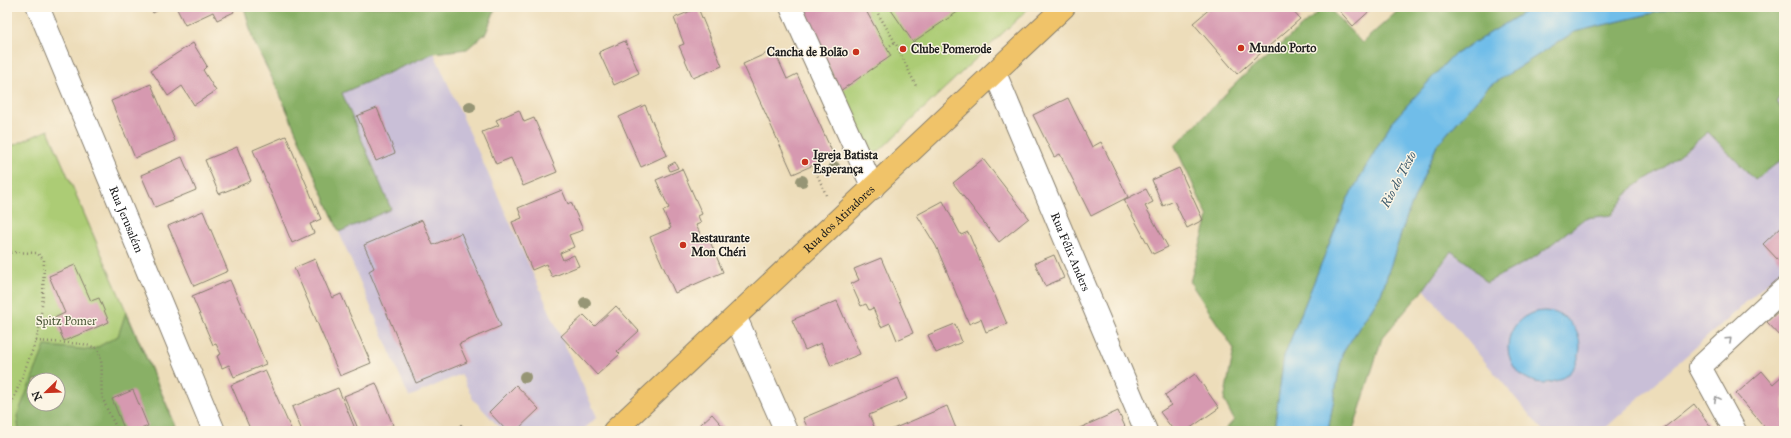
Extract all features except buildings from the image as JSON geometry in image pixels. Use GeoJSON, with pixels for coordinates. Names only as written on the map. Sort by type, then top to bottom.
{"type":"FeatureCollection","features":[{"type":"Feature","properties":{"kind":"main road","name":"Rua dos Atiradores"},"geometry":{"type":"LineString","coordinates":[[614,431],[736,318],[1064,7]]}},
{"type":"Feature","properties":{"kind":"street","name":"Rua Jerusalém"},"geometry":{"type":"LineString","coordinates":[[38,7],[214,431]]}},
{"type":"Feature","properties":{"kind":"street"},"geometry":{"type":"LineString","coordinates":[[791,7],[872,188]]}},
{"type":"Feature","properties":{"kind":"street","name":"Rua Félix Anders"},"geometry":{"type":"LineString","coordinates":[[995,73],[1146,431]]}},
{"type":"Feature","properties":{"kind":"street"},"geometry":{"type":"LineString","coordinates":[[1735,431],[1700,367],[1784,289]]}},
{"type":"Feature","properties":{"kind":"street"},"geometry":{"type":"LineString","coordinates":[[736,318],[786,431]]}},
{"type":"Feature","properties":{"kind":"path"},"geometry":{"type":"LineString","coordinates":[[874,7],[895,42],[916,86]]}},
{"type":"Feature","properties":{"kind":"path"},"geometry":{"type":"LineString","coordinates":[[887,48],[895,42]]}},
{"type":"Feature","properties":{"kind":"path"},"geometry":{"type":"LineString","coordinates":[[7,252],[37,253],[44,260],[43,295],[36,341],[8,413],[8,431]]}},
{"type":"Feature","properties":{"kind":"path"},"geometry":{"type":"LineString","coordinates":[[36,341],[83,344],[97,348],[101,354],[103,369],[102,394],[118,431]]}},
{"type":"Feature","properties":{"kind":"shaded area"},"geometry":{"type":"Polygon","coordinates":[[[434,53],[597,417],[582,431],[503,431],[473,399],[461,374],[409,397],[339,232],[391,209],[341,93],[434,53]]]}},
{"type":"Feature","properties":{"kind":"shaded area"},"geometry":{"type":"Polygon","coordinates":[[[1784,94],[1784,113],[1776,101],[1784,94]]]}},
{"type":"Feature","properties":{"kind":"shaded area"},"geometry":{"type":"Polygon","coordinates":[[[1708,132],[1755,179],[1784,158],[1784,268],[1602,431],[1543,431],[1424,289],[1451,251],[1470,265],[1486,283],[1535,257],[1585,218],[1611,215],[1631,189],[1666,166],[1708,132]]]}},
{"type":"Feature","properties":{"kind":"green space"},"geometry":{"type":"Polygon","coordinates":[[[244,7],[496,7],[486,33],[467,49],[434,53],[342,93],[391,209],[339,232],[278,90],[253,40],[244,7]]]}},
{"type":"Feature","properties":{"kind":"green space","name":"Clube Pomerode"},"geometry":{"type":"Polygon","coordinates":[[[800,7],[1030,7],[878,152],[872,153],[867,150],[800,7]]]}},
{"type":"Feature","properties":{"kind":"green space"},"geometry":{"type":"Polygon","coordinates":[[[1324,7],[1328,7],[1362,43],[1402,7],[1533,7],[1452,56],[1391,123],[1347,200],[1284,356],[1274,431],[1224,431],[1234,420],[1224,400],[1234,349],[1190,282],[1208,217],[1175,146],[1239,80],[1324,7]]]}},
{"type":"Feature","properties":{"kind":"green space"},"geometry":{"type":"Polygon","coordinates":[[[1686,7],[1784,7],[1784,94],[1776,101],[1784,113],[1784,158],[1755,180],[1708,132],[1666,166],[1631,189],[1611,215],[1585,218],[1535,257],[1486,283],[1470,265],[1451,251],[1424,289],[1382,338],[1353,431],[1328,431],[1342,354],[1381,294],[1408,213],[1437,145],[1488,87],[1574,32],[1670,9],[1686,7]]]}},
{"type":"Feature","properties":{"kind":"green space","name":"Spitz Pomer"},"geometry":{"type":"Polygon","coordinates":[[[48,130],[178,431],[7,431],[7,148],[48,130]]]}},
{"type":"Feature","properties":{"kind":"green space"},"geometry":{"type":"Polygon","coordinates":[[[126,312],[178,431],[19,431],[17,416],[26,394],[26,412],[66,412],[66,372],[35,372],[45,346],[92,350],[118,336],[126,312]]]}},
{"type":"Feature","properties":{"kind":"water","name":"Rio do Testo"},"geometry":{"type":"Polygon","coordinates":[[[1533,7],[1686,7],[1670,9],[1574,32],[1488,87],[1437,145],[1408,213],[1381,294],[1342,354],[1328,431],[1274,431],[1284,356],[1347,200],[1391,123],[1452,56],[1533,7]]]}},
{"type":"Feature","properties":{"kind":"water"},"geometry":{"type":"Polygon","coordinates":[[[1544,311],[1564,317],[1574,327],[1580,347],[1574,367],[1564,377],[1544,383],[1524,377],[1514,367],[1508,347],[1514,327],[1524,317],[1544,311]]]}},
{"type":"Feature","properties":{"kind":"place","name":"Mundo Porto"},"geometry":{"type":"Point","coordinates":[1241,48]}},
{"type":"Feature","properties":{"kind":"place","name":"Clube Pomerode"},"geometry":{"type":"Point","coordinates":[903,49]}},
{"type":"Feature","properties":{"kind":"place","name":"Cancha de Bolão"},"geometry":{"type":"Point","coordinates":[856,52]}},
{"type":"Feature","properties":{"kind":"place","name":"Igreja Batista Esperança"},"geometry":{"type":"Point","coordinates":[805,162]}},
{"type":"Feature","properties":{"kind":"place","name":"Restaurante Mon Chéri"},"geometry":{"type":"Point","coordinates":[683,245]}}]}
